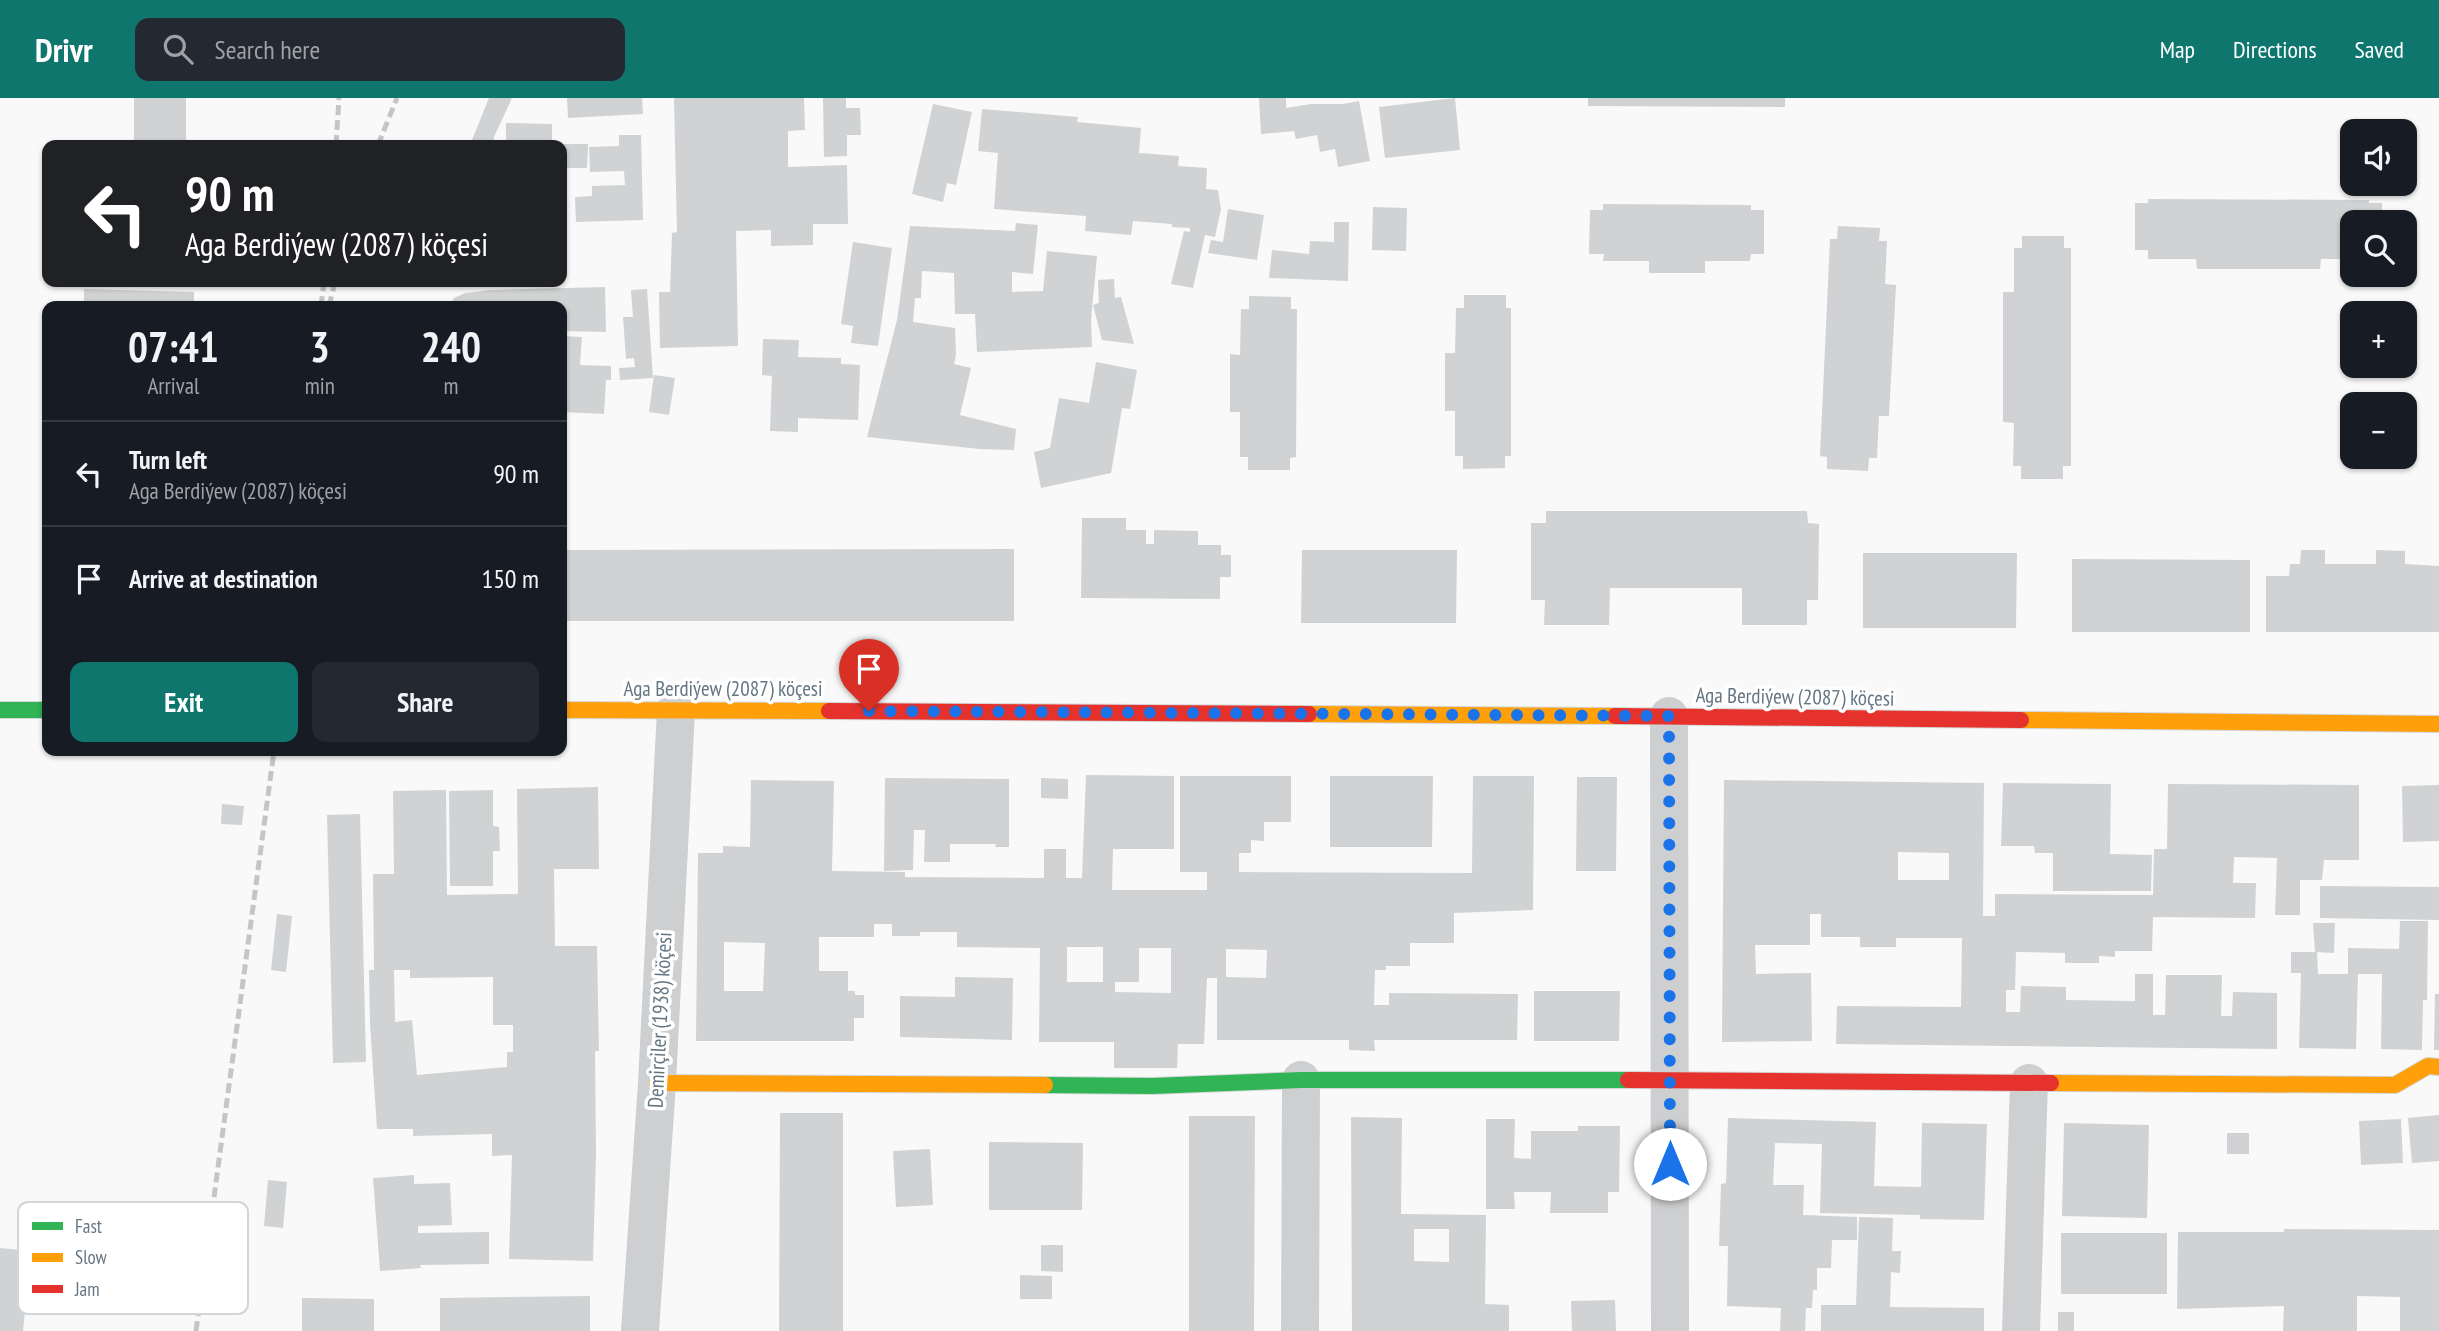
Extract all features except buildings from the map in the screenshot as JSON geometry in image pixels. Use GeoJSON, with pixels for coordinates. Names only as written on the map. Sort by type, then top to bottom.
{"type":"FeatureCollection","features":[{"type":"Feature","properties":{"kind":"street"},"geometry":{"type":"LineString","coordinates":[[0,710],[42,710]]}},
{"type":"Feature","properties":{"kind":"street","name":"Aga Berdiýew (2087) köçesi"},"geometry":{"type":"LineString","coordinates":[[567,710],[1669,716],[2439,724]]}},
{"type":"Feature","properties":{"kind":"street","name":"Demirçiler (1938) köçesi"},"geometry":{"type":"LineString","coordinates":[[640,1331],[657,1083],[677,710]]}},
{"type":"Feature","properties":{"kind":"street"},"geometry":{"type":"LineString","coordinates":[[1669,716],[1670,1331]]}},
{"type":"Feature","properties":{"kind":"street"},"geometry":{"type":"LineString","coordinates":[[657,1083],[1152,1086],[1301,1080],[1669,1080],[2395,1085],[2428,1066],[2439,1067]]}},
{"type":"Feature","properties":{"kind":"street"},"geometry":{"type":"LineString","coordinates":[[1300,1331],[1301,1080]]}},
{"type":"Feature","properties":{"kind":"street"},"geometry":{"type":"LineString","coordinates":[[2021,1331],[2029,1083]]}},
{"type":"Feature","properties":{"kind":"railway"},"geometry":{"type":"LineString","coordinates":[[336,140],[339,98]]}},
{"type":"Feature","properties":{"kind":"railway"},"geometry":{"type":"LineString","coordinates":[[380,140],[397,98]]}},
{"type":"Feature","properties":{"kind":"railway"},"geometry":{"type":"LineString","coordinates":[[322,301],[323,287]]}},
{"type":"Feature","properties":{"kind":"railway"},"geometry":{"type":"LineString","coordinates":[[330,301],[334,287]]}},
{"type":"Feature","properties":{"kind":"railway"},"geometry":{"type":"LineString","coordinates":[[213,1202],[273,756]]}},
{"type":"Feature","properties":{"kind":"railway"},"geometry":{"type":"LineString","coordinates":[[196,1331],[198,1314]]}},
{"type":"Feature","properties":{"kind":"traffic: fast"},"geometry":{"type":"LineString","coordinates":[[0,710],[42,710]]}},
{"type":"Feature","properties":{"kind":"traffic: fast"},"geometry":{"type":"LineString","coordinates":[[1045,1085],[1152,1086],[1301,1080],[1628,1080]]}},
{"type":"Feature","properties":{"kind":"traffic: slow"},"geometry":{"type":"LineString","coordinates":[[567,710],[829,711]]}},
{"type":"Feature","properties":{"kind":"traffic: slow"},"geometry":{"type":"LineString","coordinates":[[1309,714],[1615,716]]}},
{"type":"Feature","properties":{"kind":"traffic: slow"},"geometry":{"type":"LineString","coordinates":[[2021,720],[2439,724]]}},
{"type":"Feature","properties":{"kind":"traffic: slow"},"geometry":{"type":"LineString","coordinates":[[2051,1083],[2395,1085],[2428,1066],[2439,1067]]}},
{"type":"Feature","properties":{"kind":"traffic: slow"},"geometry":{"type":"LineString","coordinates":[[657,1083],[1045,1085]]}},
{"type":"Feature","properties":{"kind":"traffic: jam"},"geometry":{"type":"LineString","coordinates":[[829,711],[1309,714]]}},
{"type":"Feature","properties":{"kind":"traffic: jam"},"geometry":{"type":"LineString","coordinates":[[1615,716],[2021,720]]}},
{"type":"Feature","properties":{"kind":"traffic: jam"},"geometry":{"type":"LineString","coordinates":[[1628,1080],[2051,1083]]}},
{"type":"Feature","properties":{"kind":"route"},"geometry":{"type":"LineString","coordinates":[[869,711],[1669,716],[1670,1164]]}}]}
